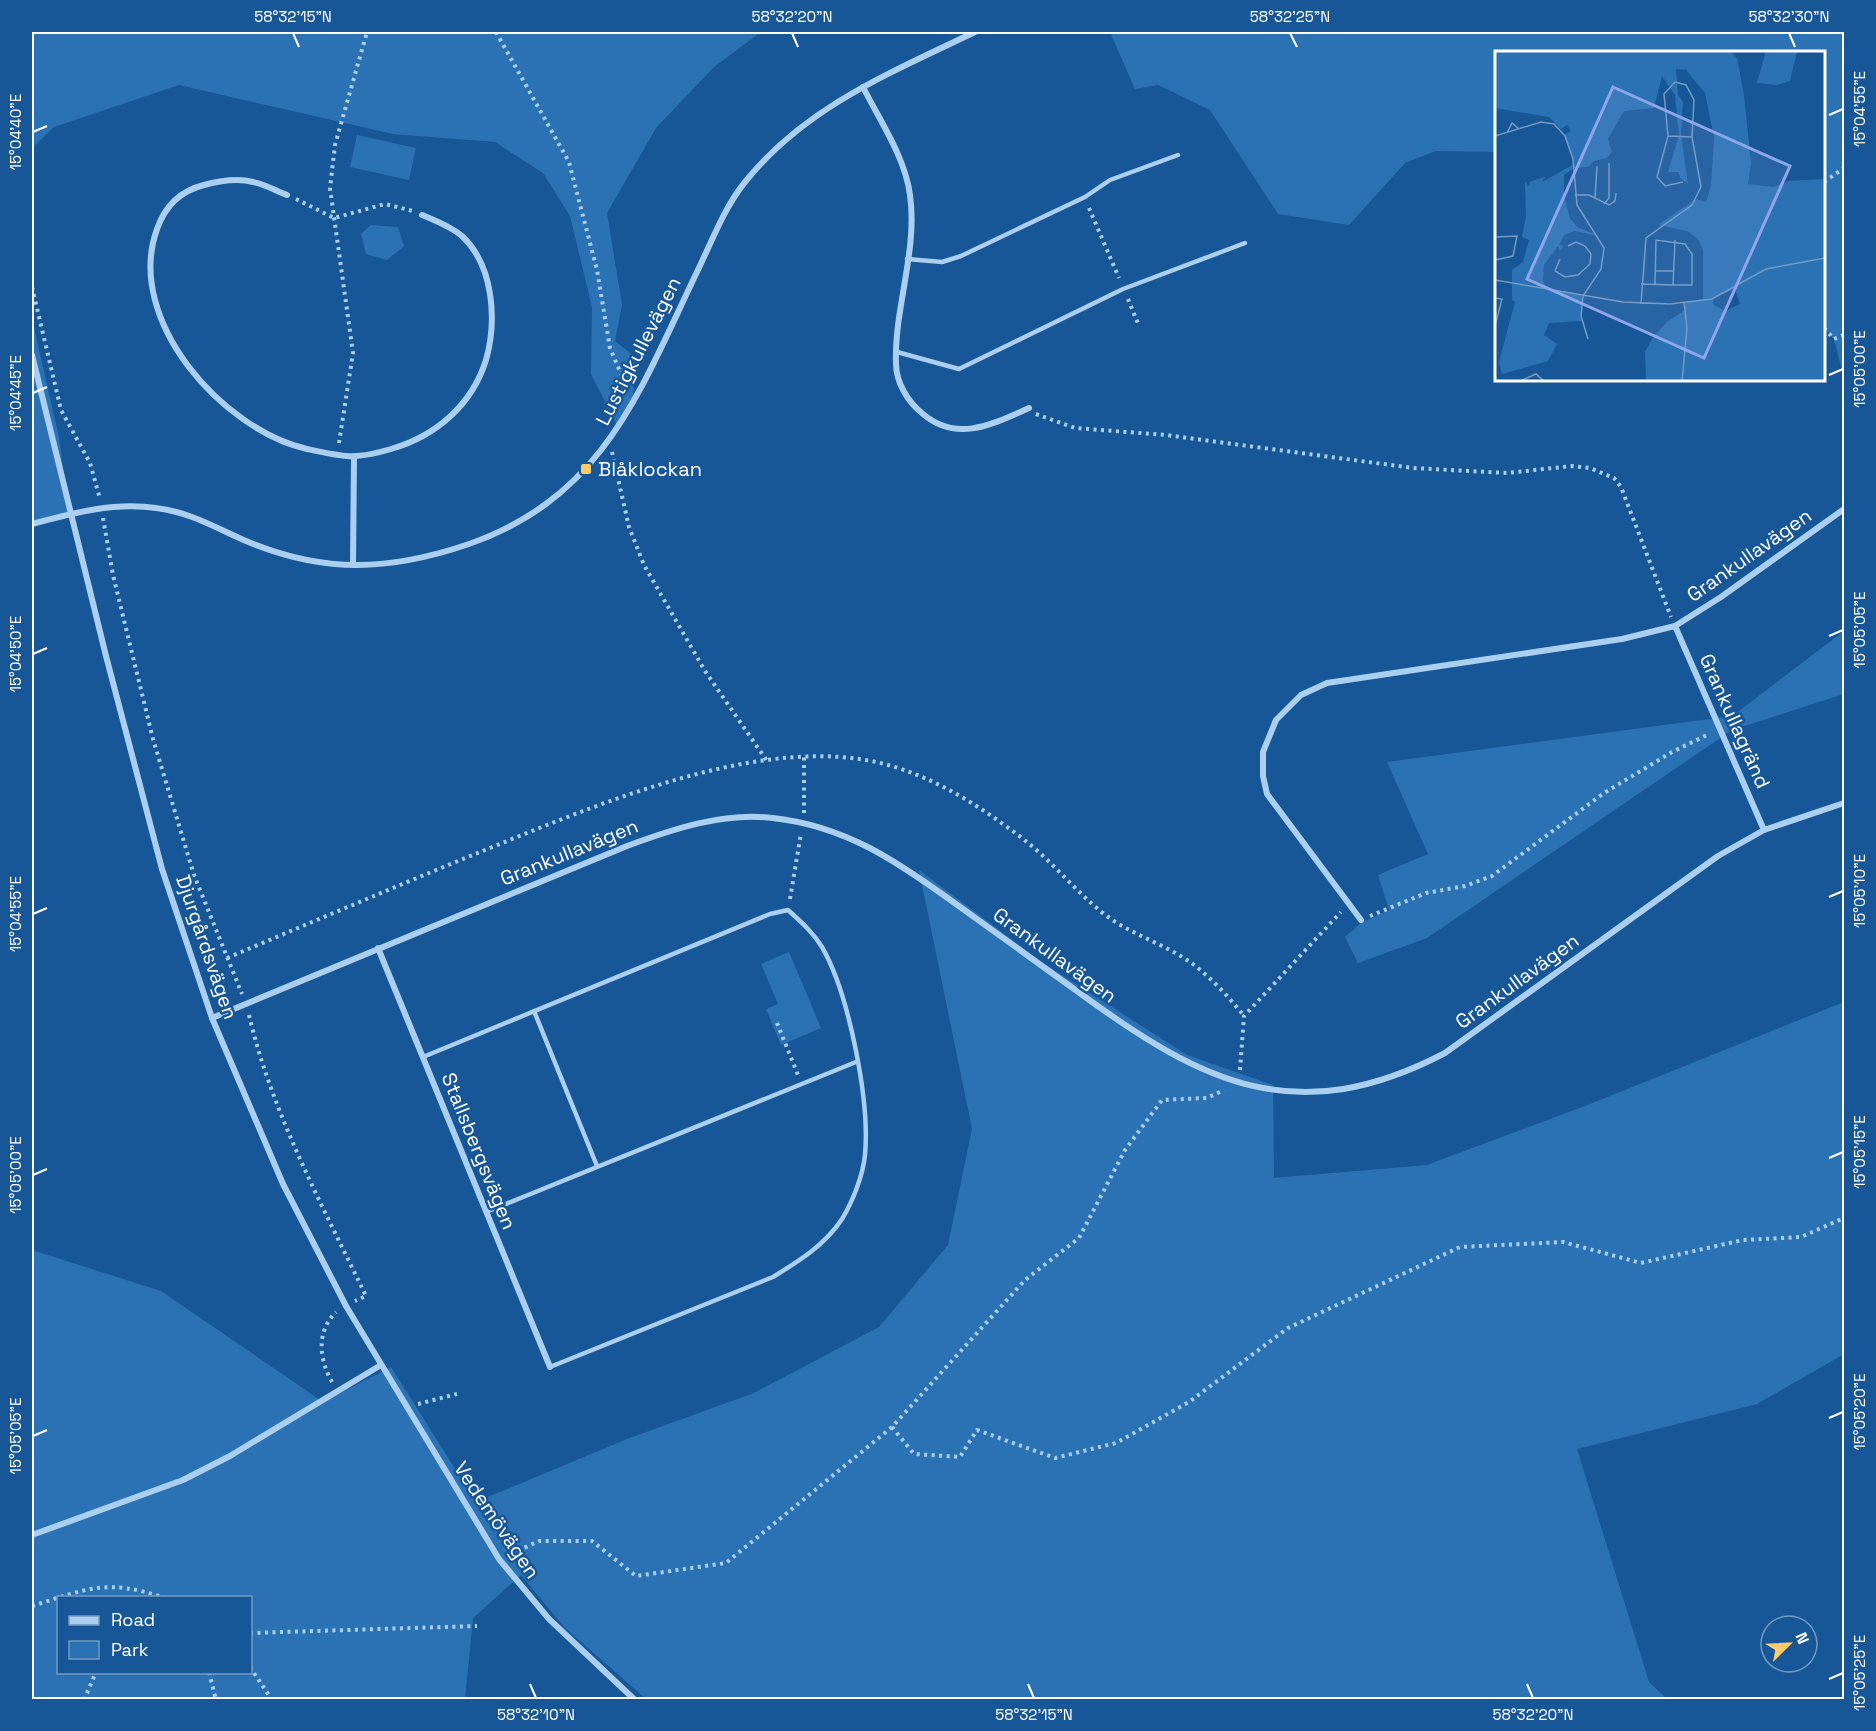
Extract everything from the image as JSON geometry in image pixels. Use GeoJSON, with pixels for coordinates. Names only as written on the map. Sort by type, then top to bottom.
{"type":"FeatureCollection","features":[{"type":"Feature","properties":{"kind":"street","name":"Lustigkullevägen"},"geometry":{"type":"LineString","coordinates":[[70,514],[102,508],[140,506],[176,512],[207,521],[246,541],[280,554],[316,562],[353,566],[400,564],[468,544],[501,531],[532,514],[560,493],[606,447],[634,403],[728,206],[745,182],[809,120],[863,87],[975,32]]}},
{"type":"Feature","properties":{"kind":"street"},"geometry":{"type":"LineString","coordinates":[[863,87],[903,167],[908,181],[912,211],[897,352],[898,378],[910,401],[930,420],[944,426],[978,429],[1029,408]]}},
{"type":"Feature","properties":{"kind":"street"},"geometry":{"type":"LineString","coordinates":[[287,195],[254,182],[235,180],[190,188],[173,200],[160,219],[153,239],[150,260],[155,299],[165,326],[180,353],[196,377],[221,403],[264,434],[295,446],[337,456],[354,458],[401,446],[421,438],[458,410],[482,372],[491,337],[490,293],[478,260],[462,236],[448,226],[422,215]]}},
{"type":"Feature","properties":{"kind":"street","name":"Djurgårdsvägen"},"geometry":{"type":"LineString","coordinates":[[32,355],[70,514],[162,868],[212,1018],[283,1184],[346,1306],[381,1365]]}},
{"type":"Feature","properties":{"kind":"street"},"geometry":{"type":"LineString","coordinates":[[353,566],[354,458]]}},
{"type":"Feature","properties":{"kind":"street","name":"Grankullavägen"},"geometry":{"type":"LineString","coordinates":[[1361,920],[1267,794],[1263,776],[1266,741],[1276,720],[1291,702],[1311,689],[1328,683],[1622,639],[1675,626],[1721,597],[1845,508]]}},
{"type":"Feature","properties":{"kind":"street"},"geometry":{"type":"LineString","coordinates":[[32,524],[70,514]]}},
{"type":"Feature","properties":{"kind":"street","name":"Grankullagränd"},"geometry":{"type":"LineString","coordinates":[[1675,626],[1764,830]]}},
{"type":"Feature","properties":{"kind":"street","name":"Grankullavägen"},"geometry":{"type":"LineString","coordinates":[[212,1018],[378,948],[671,830],[741,818],[771,818],[802,822],[839,833],[881,852],[1126,1027],[1186,1063],[1238,1083],[1287,1091],[1334,1090],[1380,1080],[1424,1064],[1465,1040],[1718,856],[1764,830],[1845,803]]}},
{"type":"Feature","properties":{"kind":"street","name":"Stallsbergsvägen"},"geometry":{"type":"LineString","coordinates":[[378,948],[550,1367]]}},
{"type":"Feature","properties":{"kind":"street"},"geometry":{"type":"LineString","coordinates":[[32,1535],[183,1480],[230,1456],[381,1365]]}},
{"type":"Feature","properties":{"kind":"street","name":"Vedemövägen"},"geometry":{"type":"LineString","coordinates":[[381,1365],[500,1559],[549,1619],[635,1700]]}},
{"type":"Feature","properties":{"kind":"lane"},"geometry":{"type":"LineString","coordinates":[[907,260],[942,261],[961,256],[1085,197],[1110,180],[1178,155]]}},
{"type":"Feature","properties":{"kind":"lane"},"geometry":{"type":"LineString","coordinates":[[897,352],[959,369],[1123,289],[1245,243]]}},
{"type":"Feature","properties":{"kind":"lane"},"geometry":{"type":"LineString","coordinates":[[423,1057],[745,924],[788,910],[822,947],[848,1018],[866,1132],[865,1158],[855,1191],[842,1218],[823,1242],[807,1256],[773,1276],[550,1367]]}},
{"type":"Feature","properties":{"kind":"lane"},"geometry":{"type":"LineString","coordinates":[[534,1011],[597,1166]]}},
{"type":"Feature","properties":{"kind":"lane"},"geometry":{"type":"LineString","coordinates":[[486,1212],[856,1062]]}},
{"type":"Feature","properties":{"kind":"path"},"geometry":{"type":"LineString","coordinates":[[337,456],[353,353],[330,188],[335,145],[367,32]]}},
{"type":"Feature","properties":{"kind":"path"},"geometry":{"type":"LineString","coordinates":[[496,32],[569,162],[597,270],[610,348],[634,403]]}},
{"type":"Feature","properties":{"kind":"path"},"geometry":{"type":"LineString","coordinates":[[1825,181],[1845,168]]}},
{"type":"Feature","properties":{"kind":"path"},"geometry":{"type":"LineString","coordinates":[[287,195],[334,218],[385,204],[422,215]]}},
{"type":"Feature","properties":{"kind":"path"},"geometry":{"type":"LineString","coordinates":[[1091,211],[1114,267]]}},
{"type":"Feature","properties":{"kind":"path"},"geometry":{"type":"LineString","coordinates":[[32,287],[60,410],[90,463],[102,508],[113,575],[153,739],[194,875],[246,1004],[257,1052],[312,1182],[366,1296],[346,1306],[329,1319],[321,1337],[326,1371],[337,1391]]}},
{"type":"Feature","properties":{"kind":"path"},"geometry":{"type":"LineString","coordinates":[[1123,289],[1139,326]]}},
{"type":"Feature","properties":{"kind":"path"},"geometry":{"type":"LineString","coordinates":[[1825,329],[1834,339],[1845,335]]}},
{"type":"Feature","properties":{"kind":"path"},"geometry":{"type":"LineString","coordinates":[[1029,408],[1040,417],[1075,428],[1166,435],[1413,468],[1507,473],[1572,466],[1603,471],[1614,478],[1621,487],[1675,626]]}},
{"type":"Feature","properties":{"kind":"path"},"geometry":{"type":"LineString","coordinates":[[606,447],[614,454],[629,527],[648,574],[699,661],[767,761]]}},
{"type":"Feature","properties":{"kind":"path"},"geometry":{"type":"LineString","coordinates":[[1361,920],[1426,893],[1465,886],[1492,876],[1604,793],[1672,752],[1720,729]]}},
{"type":"Feature","properties":{"kind":"path"},"geometry":{"type":"LineString","coordinates":[[227,958],[576,813],[689,777],[767,761],[804,758],[860,759],[908,772],[979,807],[1028,843],[1115,923],[1188,961],[1244,1016]]}},
{"type":"Feature","properties":{"kind":"path"},"geometry":{"type":"LineString","coordinates":[[500,1559],[539,1540],[592,1541],[636,1576],[726,1563],[891,1427],[1025,1280],[1079,1238],[1125,1150],[1162,1100],[1208,1098],[1238,1083],[1244,1016],[1349,905]]}},
{"type":"Feature","properties":{"kind":"path"},"geometry":{"type":"LineString","coordinates":[[777,1023],[802,1084]]}},
{"type":"Feature","properties":{"kind":"path"},"geometry":{"type":"LineString","coordinates":[[891,1427],[914,1454],[960,1457],[977,1430],[1055,1458],[1116,1443],[1189,1402],[1288,1328],[1460,1247],[1563,1242],[1641,1263],[1743,1240],[1801,1237],[1845,1218]]}},
{"type":"Feature","properties":{"kind":"path"},"geometry":{"type":"LineString","coordinates":[[406,1408],[457,1395]]}},
{"type":"Feature","properties":{"kind":"path"},"geometry":{"type":"LineString","coordinates":[[65,1596],[95,1587],[128,1588],[158,1596]]}},
{"type":"Feature","properties":{"kind":"path"},"geometry":{"type":"LineString","coordinates":[[32,1606],[57,1598]]}},
{"type":"Feature","properties":{"kind":"path"},"geometry":{"type":"LineString","coordinates":[[252,1633],[477,1626]]}},
{"type":"Feature","properties":{"kind":"path"},"geometry":{"type":"LineString","coordinates":[[252,1670],[272,1700]]}},
{"type":"Feature","properties":{"kind":"path"},"geometry":{"type":"LineString","coordinates":[[84,1700],[95,1674]]}},
{"type":"Feature","properties":{"kind":"path"},"geometry":{"type":"LineString","coordinates":[[210,1674],[216,1700]]}},
{"type":"Feature","properties":{"kind":"green space"},"geometry":{"type":"Polygon","coordinates":[[[32,32],[761,32],[714,67],[656,128],[607,213],[622,305],[615,341],[635,357],[633,400],[619,429],[591,374],[592,307],[570,216],[543,173],[495,142],[393,134],[179,85],[54,127],[32,148],[32,32]]]}},
{"type":"Feature","properties":{"kind":"green space"},"geometry":{"type":"Polygon","coordinates":[[[1110,32],[1844,32],[1844,378],[1834,339],[1825,329],[1825,51],[1495,51],[1495,152],[1436,151],[1405,163],[1349,225],[1278,214],[1210,110],[1158,85],[1135,89],[1110,32]]]}},
{"type":"Feature","properties":{"kind":"green space"},"geometry":{"type":"Polygon","coordinates":[[[357,135],[416,148],[409,180],[350,167],[357,135]]]}},
{"type":"Feature","properties":{"kind":"green space"},"geometry":{"type":"Polygon","coordinates":[[[371,225],[398,227],[404,246],[387,260],[366,254],[361,234],[371,225]]]}},
{"type":"Feature","properties":{"kind":"green space"},"geometry":{"type":"Polygon","coordinates":[[[32,319],[59,437],[69,514],[32,525],[32,319]]]}},
{"type":"Feature","properties":{"kind":"green space"},"geometry":{"type":"Polygon","coordinates":[[[1844,631],[1844,694],[1732,730],[1427,938],[1358,963],[1345,937],[1361,923],[1389,910],[1378,875],[1428,854],[1387,762],[1724,717],[1727,720],[1844,631]]]}},
{"type":"Feature","properties":{"kind":"green space"},"geometry":{"type":"Polygon","coordinates":[[[919,870],[1043,963],[1187,1055],[1273,1085],[1274,1178],[1427,1165],[1585,1106],[1844,1002],[1844,1354],[1757,1404],[1577,1449],[1649,1682],[1667,1699],[646,1699],[564,1627],[521,1575],[473,1618],[465,1699],[32,1699],[32,1250],[161,1291],[323,1402],[391,1367],[476,1502],[627,1439],[754,1393],[879,1327],[948,1245],[972,1129],[919,870]]]}},
{"type":"Feature","properties":{"kind":"green space"},"geometry":{"type":"Polygon","coordinates":[[[789,952],[821,1028],[781,1045],[766,1009],[778,1004],[761,964],[789,952]]]}},
{"type":"Feature","properties":{"kind":"place","name":"Blåklockan"},"geometry":{"type":"Point","coordinates":[586,469]}}]}
